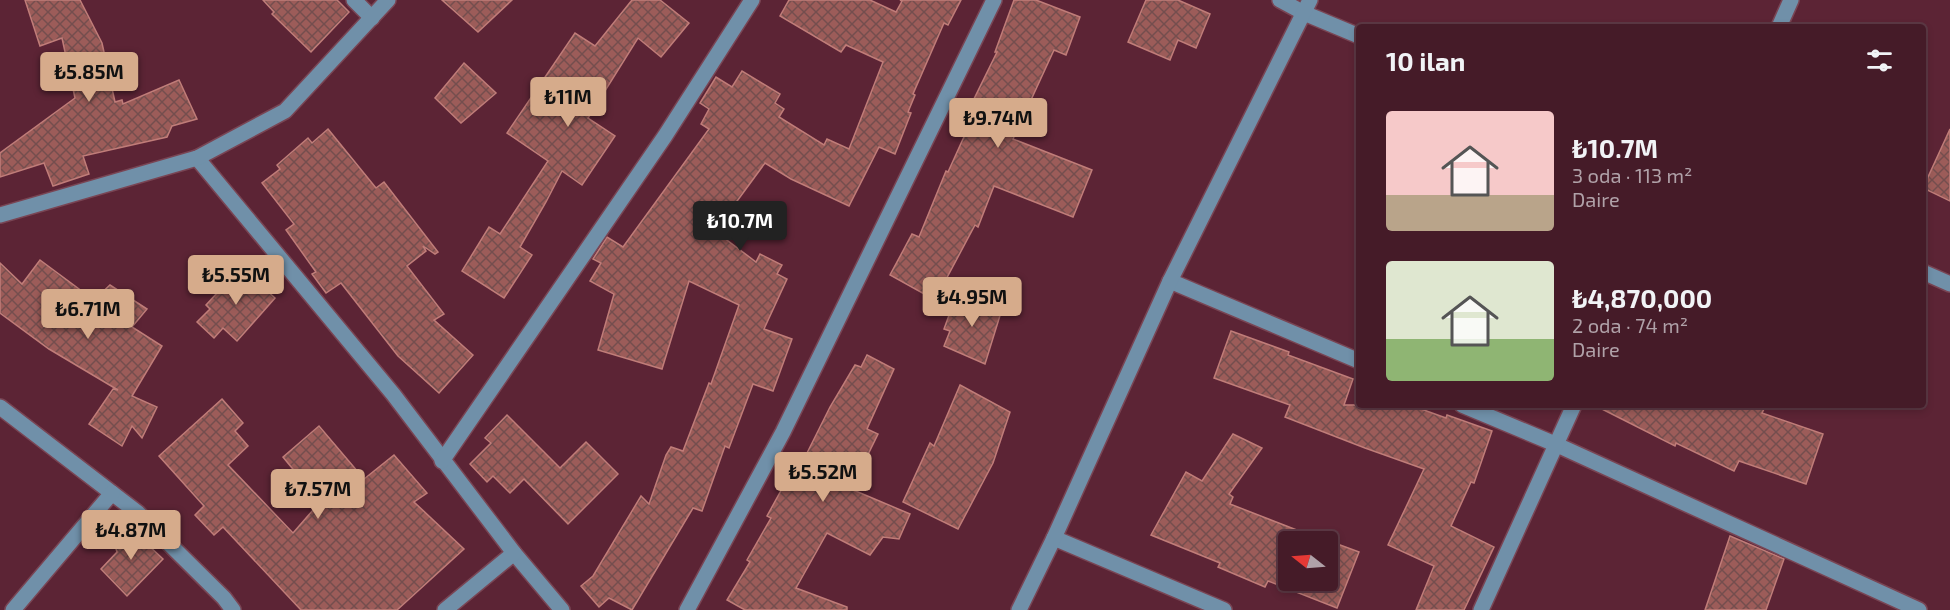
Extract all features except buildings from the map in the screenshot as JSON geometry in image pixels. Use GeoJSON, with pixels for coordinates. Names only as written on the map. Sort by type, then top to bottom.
{"type":"FeatureCollection","features":[{"type":"Feature","properties":{"kind":"street"},"geometry":{"type":"LineString","coordinates":[[354,0],[372,18]]}},
{"type":"Feature","properties":{"kind":"street"},"geometry":{"type":"LineString","coordinates":[[0,215],[197,158],[285,111],[388,0]]}},
{"type":"Feature","properties":{"kind":"street"},"geometry":{"type":"LineString","coordinates":[[442,461],[665,136],[752,0]]}},
{"type":"Feature","properties":{"kind":"street"},"geometry":{"type":"LineString","coordinates":[[687,610],[783,432],[994,0]]}},
{"type":"Feature","properties":{"kind":"street"},"geometry":{"type":"LineString","coordinates":[[1280,0],[1307,6],[1356,34]]}},
{"type":"Feature","properties":{"kind":"street"},"geometry":{"type":"LineString","coordinates":[[1780,24],[1791,0]]}},
{"type":"Feature","properties":{"kind":"street"},"geometry":{"type":"LineString","coordinates":[[1019,610],[1170,281],[1307,6]]}},
{"type":"Feature","properties":{"kind":"street"},"geometry":{"type":"LineString","coordinates":[[197,158],[393,394],[513,553],[562,610]]}},
{"type":"Feature","properties":{"kind":"street"},"geometry":{"type":"LineString","coordinates":[[1926,273],[1950,284]]}},
{"type":"Feature","properties":{"kind":"street"},"geometry":{"type":"LineString","coordinates":[[1170,281],[1356,360]]}},
{"type":"Feature","properties":{"kind":"street"},"geometry":{"type":"LineString","coordinates":[[0,407],[138,513],[224,598],[233,610]]}},
{"type":"Feature","properties":{"kind":"street"},"geometry":{"type":"LineString","coordinates":[[1469,408],[1554,444],[1919,610]]}},
{"type":"Feature","properties":{"kind":"street"},"geometry":{"type":"LineString","coordinates":[[1481,610],[1554,444],[1572,408]]}},
{"type":"Feature","properties":{"kind":"street"},"geometry":{"type":"LineString","coordinates":[[13,610],[112,493]]}},
{"type":"Feature","properties":{"kind":"street"},"geometry":{"type":"LineString","coordinates":[[1054,538],[1224,610]]}},
{"type":"Feature","properties":{"kind":"street"},"geometry":{"type":"LineString","coordinates":[[445,610],[513,553]]}}]}
